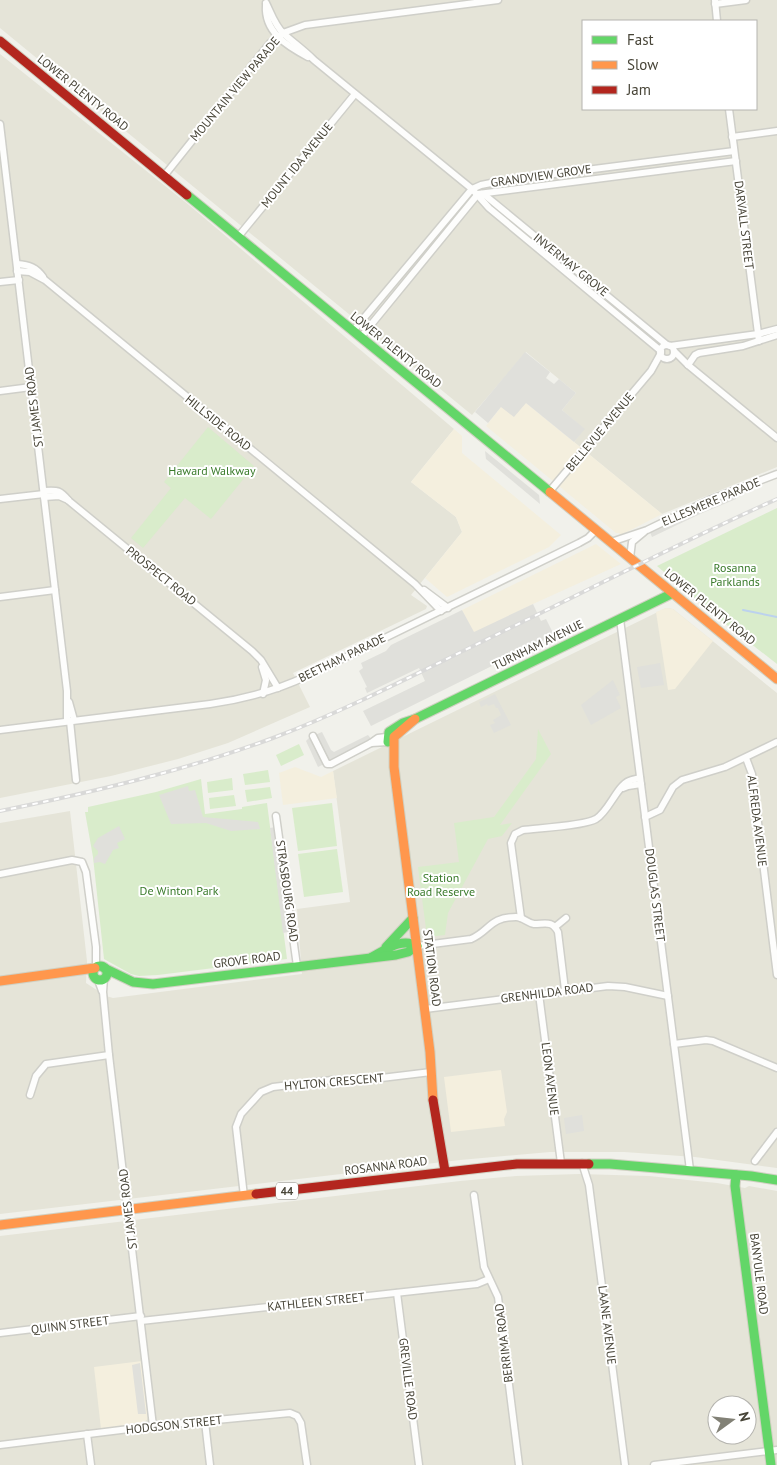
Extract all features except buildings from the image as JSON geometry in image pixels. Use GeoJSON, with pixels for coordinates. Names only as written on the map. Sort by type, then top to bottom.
{"type":"FeatureCollection","features":[{"type":"Feature","properties":{"kind":"main road","name":"LOWER PLENTY ROAD"},"geometry":{"type":"LineString","coordinates":[[0,41],[777,679]]}},
{"type":"Feature","properties":{"kind":"main road","name":"TURNHAM AVENUE"},"geometry":{"type":"LineString","coordinates":[[391,737],[415,720],[673,594]]}},
{"type":"Feature","properties":{"kind":"main road","name":"STATION ROAD"},"geometry":{"type":"LineString","coordinates":[[391,737],[425,1008],[436,1123],[445,1171]]}},
{"type":"Feature","properties":{"kind":"main road"},"geometry":{"type":"LineString","coordinates":[[382,951],[413,918]]}},
{"type":"Feature","properties":{"kind":"main road","name":"GROVE ROAD"},"geometry":{"type":"LineString","coordinates":[[0,981],[68,973],[100,973],[138,984],[153,984],[384,957],[408,952],[417,946],[413,943],[406,943],[393,946],[372,957]]}},
{"type":"Feature","properties":{"kind":"main road","name":"ROSANNA ROAD"},"geometry":{"type":"LineString","coordinates":[[0,1224],[517,1164],[628,1164],[777,1180]]}},
{"type":"Feature","properties":{"kind":"main road","name":"BANYULE ROAD"},"geometry":{"type":"LineString","coordinates":[[736,1175],[735,1186],[773,1450],[771,1465]]}},
{"type":"Feature","properties":{"kind":"street","name":"MOUNTAIN VIEW PARADE"},"geometry":{"type":"LineString","coordinates":[[164,176],[280,35],[305,25],[498,0]]}},
{"type":"Feature","properties":{"kind":"street"},"geometry":{"type":"LineString","coordinates":[[718,20],[715,2],[746,0]]}},
{"type":"Feature","properties":{"kind":"street","name":"INVERMAY GROVE"},"geometry":{"type":"LineString","coordinates":[[266,1],[266,19],[272,30],[301,47],[314,60],[472,189],[489,208],[661,352],[669,358],[688,365]]}},
{"type":"Feature","properties":{"kind":"street","name":"MOUNT IDA AVENUE"},"geometry":{"type":"LineString","coordinates":[[238,236],[355,94]]}},
{"type":"Feature","properties":{"kind":"street","name":"DARVALL STREET"},"geometry":{"type":"LineString","coordinates":[[729,110],[758,338]]}},
{"type":"Feature","properties":{"kind":"street","name":"ST JAMES ROAD"},"geometry":{"type":"LineString","coordinates":[[0,124],[76,780]]}},
{"type":"Feature","properties":{"kind":"street"},"geometry":{"type":"LineString","coordinates":[[732,137],[777,131]]}},
{"type":"Feature","properties":{"kind":"street","name":"GRANDVIEW GROVE"},"geometry":{"type":"LineString","coordinates":[[472,189],[481,184],[501,181],[734,151]]}},
{"type":"Feature","properties":{"kind":"street","name":"GRANDVIEW GROVE"},"geometry":{"type":"LineString","coordinates":[[357,334],[479,195],[736,161]]}},
{"type":"Feature","properties":{"kind":"street"},"geometry":{"type":"LineString","coordinates":[[357,334],[472,189]]}},
{"type":"Feature","properties":{"kind":"street","name":"INVERMAY GROVE"},"geometry":{"type":"LineString","coordinates":[[479,195],[486,196],[671,347],[688,365],[777,438]]}},
{"type":"Feature","properties":{"kind":"street","name":"HILLSIDE ROAD"},"geometry":{"type":"LineString","coordinates":[[17,268],[46,280],[415,584],[441,611]]}},
{"type":"Feature","properties":{"kind":"street"},"geometry":{"type":"LineString","coordinates":[[0,282],[19,280]]}},
{"type":"Feature","properties":{"kind":"street"},"geometry":{"type":"LineString","coordinates":[[688,365],[695,355],[699,353],[743,346],[777,329]]}},
{"type":"Feature","properties":{"kind":"street"},"geometry":{"type":"LineString","coordinates":[[669,358],[674,355],[671,347],[777,335]]}},
{"type":"Feature","properties":{"kind":"street","name":"BELLEVUE AVENUE"},"geometry":{"type":"LineString","coordinates":[[549,492],[650,371],[662,348],[671,347]]}},
{"type":"Feature","properties":{"kind":"street","name":"BELLEVUE AVENUE"},"geometry":{"type":"LineString","coordinates":[[650,371],[669,358]]}},
{"type":"Feature","properties":{"kind":"street"},"geometry":{"type":"LineString","coordinates":[[0,390],[31,387]]}},
{"type":"Feature","properties":{"kind":"street","name":"ELLESMERE PARADE"},"geometry":{"type":"LineString","coordinates":[[611,542],[647,530],[709,500],[777,475]]}},
{"type":"Feature","properties":{"kind":"street","name":"PROSPECT ROAD"},"geometry":{"type":"LineString","coordinates":[[44,494],[60,491],[69,501],[262,660],[278,688]]}},
{"type":"Feature","properties":{"kind":"street"},"geometry":{"type":"LineString","coordinates":[[0,499],[44,494]]}},
{"type":"Feature","properties":{"kind":"street","name":"BEETHAM PARADE"},"geometry":{"type":"LineString","coordinates":[[0,730],[231,701],[263,694],[448,608],[579,543],[596,530]]}},
{"type":"Feature","properties":{"kind":"street","name":"ELLESMERE PARADE"},"geometry":{"type":"LineString","coordinates":[[630,558],[632,542],[647,530]]}},
{"type":"Feature","properties":{"kind":"street","name":"HILLSIDE ROAD"},"geometry":{"type":"LineString","coordinates":[[415,584],[430,593],[448,608]]}},
{"type":"Feature","properties":{"kind":"street"},"geometry":{"type":"LineString","coordinates":[[0,597],[55,590]]}},
{"type":"Feature","properties":{"kind":"street","name":"DOUGLAS STREET"},"geometry":{"type":"LineString","coordinates":[[620,619],[690,1170]]}},
{"type":"Feature","properties":{"kind":"street","name":"PROSPECT ROAD"},"geometry":{"type":"LineString","coordinates":[[252,651],[265,672],[266,685],[263,694]]}},
{"type":"Feature","properties":{"kind":"street"},"geometry":{"type":"LineString","coordinates":[[313,736],[327,764],[331,764],[371,743],[391,737]]}},
{"type":"Feature","properties":{"kind":"street"},"geometry":{"type":"LineString","coordinates":[[645,817],[658,812],[673,788],[682,780],[715,771],[777,742]]}},
{"type":"Feature","properties":{"kind":"street","name":"ALFREDA AVENUE"},"geometry":{"type":"LineString","coordinates":[[746,758],[752,774],[777,975]]}},
{"type":"Feature","properties":{"kind":"street"},"geometry":{"type":"LineString","coordinates":[[565,990],[558,935],[555,927],[547,922],[533,924],[520,918],[511,842],[515,834],[523,830],[592,820],[604,811],[621,789],[641,781]]}},
{"type":"Feature","properties":{"kind":"street"},"geometry":{"type":"LineString","coordinates":[[644,810],[663,806]]}},
{"type":"Feature","properties":{"kind":"street","name":"STRASBOURG ROAD"},"geometry":{"type":"LineString","coordinates":[[276,816],[296,966]]}},
{"type":"Feature","properties":{"kind":"street","name":"ST JAMES ROAD"},"geometry":{"type":"LineString","coordinates":[[0,874],[72,860],[80,861],[84,865],[86,872],[100,973],[153,1426]]}},
{"type":"Feature","properties":{"kind":"street","name":"GROVE ROAD"},"geometry":{"type":"LineString","coordinates":[[417,946],[471,939],[478,936],[496,920],[520,918]]}},
{"type":"Feature","properties":{"kind":"street"},"geometry":{"type":"LineString","coordinates":[[555,927],[566,918]]}},
{"type":"Feature","properties":{"kind":"street","name":"GRENHILDA ROAD"},"geometry":{"type":"LineString","coordinates":[[425,1008],[565,990],[614,986],[668,996]]}},
{"type":"Feature","properties":{"kind":"street","name":"LEON AVENUE"},"geometry":{"type":"LineString","coordinates":[[540,994],[561,1163]]}},
{"type":"Feature","properties":{"kind":"street"},"geometry":{"type":"LineString","coordinates":[[674,1044],[706,1040],[714,1041],[777,1068]]}},
{"type":"Feature","properties":{"kind":"street"},"geometry":{"type":"LineString","coordinates":[[30,1095],[36,1076],[46,1064],[109,1055]]}},
{"type":"Feature","properties":{"kind":"street","name":"HYLTON CRESCENT"},"geometry":{"type":"LineString","coordinates":[[244,1196],[236,1127],[241,1114],[261,1092],[273,1087],[332,1080],[373,1079],[431,1072]]}},
{"type":"Feature","properties":{"kind":"street"},"geometry":{"type":"LineString","coordinates":[[755,1161],[777,1132]]}},
{"type":"Feature","properties":{"kind":"street","name":"LAANE AVENUE"},"geometry":{"type":"LineString","coordinates":[[587,1163],[624,1465]]}},
{"type":"Feature","properties":{"kind":"street","name":"BERRIMA ROAD"},"geometry":{"type":"LineString","coordinates":[[474,1195],[484,1267],[498,1296],[519,1465]]}},
{"type":"Feature","properties":{"kind":"street","name":"KATHLEEN STREET"},"geometry":{"type":"LineString","coordinates":[[141,1319],[477,1284],[489,1278]]}},
{"type":"Feature","properties":{"kind":"street","name":"GREVILLE ROAD"},"geometry":{"type":"LineString","coordinates":[[397,1293],[419,1465]]}},
{"type":"Feature","properties":{"kind":"street","name":"QUINN STREET"},"geometry":{"type":"LineString","coordinates":[[0,1333],[141,1319]]}},
{"type":"Feature","properties":{"kind":"street","name":"HODGSON STREET"},"geometry":{"type":"LineString","coordinates":[[0,1444],[153,1426],[290,1413],[297,1416],[301,1423],[307,1465]]}},
{"type":"Feature","properties":{"kind":"street"},"geometry":{"type":"LineString","coordinates":[[205,1422],[210,1465]]}},
{"type":"Feature","properties":{"kind":"street"},"geometry":{"type":"LineString","coordinates":[[87,1434],[90,1465]]}},
{"type":"Feature","properties":{"kind":"street"},"geometry":{"type":"LineString","coordinates":[[654,1465],[773,1450]]}},
{"type":"Feature","properties":{"kind":"shaded area"},"geometry":{"type":"Polygon","coordinates":[[[0,0],[777,0],[777,467],[662,514],[574,442],[584,429],[562,410],[576,393],[526,352],[472,415],[0,28],[0,0]]]}},
{"type":"Feature","properties":{"kind":"shaded area"},"geometry":{"type":"Polygon","coordinates":[[[0,54],[189,205],[454,429],[411,482],[456,517],[462,532],[411,595],[427,606],[426,609],[293,673],[310,707],[228,743],[178,759],[111,776],[0,798],[0,54]]]}},
{"type":"Feature","properties":{"kind":"shaded area"},"geometry":{"type":"Polygon","coordinates":[[[525,352],[550,372],[546,378],[554,384],[559,379],[576,393],[562,410],[585,429],[574,442],[526,403],[514,417],[501,407],[488,423],[475,412],[525,352]]]}},
{"type":"Feature","properties":{"kind":"shaded area"},"geometry":{"type":"Polygon","coordinates":[[[526,403],[662,514],[621,535],[616,533],[486,426],[501,407],[526,403]]]}},
{"type":"Feature","properties":{"kind":"shaded area"},"geometry":{"type":"Polygon","coordinates":[[[454,429],[462,436],[462,453],[561,535],[549,547],[447,597],[425,578],[462,532],[456,517],[411,482],[454,429]]]}},
{"type":"Feature","properties":{"kind":"shaded area"},"geometry":{"type":"Polygon","coordinates":[[[485,451],[539,495],[540,504],[486,459],[485,451]]]}},
{"type":"Feature","properties":{"kind":"shaded area"},"geometry":{"type":"Polygon","coordinates":[[[734,494],[736,499],[652,537],[650,532],[734,494]]]}},
{"type":"Feature","properties":{"kind":"shaded area"},"geometry":{"type":"Polygon","coordinates":[[[596,544],[621,564],[474,633],[462,610],[596,544]]]}},
{"type":"Feature","properties":{"kind":"shaded area"},"geometry":{"type":"Polygon","coordinates":[[[533,604],[541,621],[546,619],[554,635],[371,726],[363,711],[425,681],[419,668],[367,693],[365,688],[367,687],[359,671],[363,668],[361,663],[386,651],[391,645],[462,610],[474,632],[533,604]]]}},
{"type":"Feature","properties":{"kind":"shaded area"},"geometry":{"type":"Polygon","coordinates":[[[666,608],[673,609],[777,693],[777,1168],[695,1157],[624,1152],[550,1152],[460,1160],[0,1214],[0,823],[70,811],[87,961],[86,983],[106,996],[113,998],[302,974],[297,909],[350,902],[333,771],[666,608]]]}},
{"type":"Feature","properties":{"kind":"shaded area"},"geometry":{"type":"Polygon","coordinates":[[[666,608],[673,609],[713,641],[675,689],[668,690],[656,612],[666,608]]]}},
{"type":"Feature","properties":{"kind":"shaded area"},"geometry":{"type":"Polygon","coordinates":[[[660,663],[664,685],[641,688],[637,667],[660,663]]]}},
{"type":"Feature","properties":{"kind":"shaded area"},"geometry":{"type":"Polygon","coordinates":[[[613,680],[620,695],[616,697],[621,708],[591,725],[581,705],[613,680]]]}},
{"type":"Feature","properties":{"kind":"shaded area"},"geometry":{"type":"Polygon","coordinates":[[[495,694],[511,725],[494,733],[490,725],[495,723],[493,720],[501,715],[498,708],[494,704],[488,706],[487,704],[481,707],[479,702],[495,694]]]}},
{"type":"Feature","properties":{"kind":"shaded area"},"geometry":{"type":"Polygon","coordinates":[[[322,732],[331,750],[334,752],[368,735],[372,740],[318,767],[306,741],[310,737],[322,732]]]}},
{"type":"Feature","properties":{"kind":"shaded area"},"geometry":{"type":"Polygon","coordinates":[[[295,767],[321,777],[333,771],[337,798],[283,805],[279,773],[295,767]]]}},
{"type":"Feature","properties":{"kind":"shaded area"},"geometry":{"type":"Polygon","coordinates":[[[188,786],[189,791],[195,790],[203,817],[258,822],[260,829],[231,831],[206,823],[171,824],[159,795],[188,786]]]}},
{"type":"Feature","properties":{"kind":"shaded area"},"geometry":{"type":"Polygon","coordinates":[[[119,826],[125,839],[117,843],[119,848],[113,850],[105,864],[100,862],[94,863],[94,858],[98,851],[93,846],[98,838],[119,826]]]}},
{"type":"Feature","properties":{"kind":"shaded area"},"geometry":{"type":"Polygon","coordinates":[[[275,827],[288,932],[283,933],[270,828],[275,827]]]}},
{"type":"Feature","properties":{"kind":"shaded area"},"geometry":{"type":"Polygon","coordinates":[[[501,1070],[507,1112],[504,1119],[505,1126],[451,1132],[444,1077],[501,1070]]]}},
{"type":"Feature","properties":{"kind":"shaded area"},"geometry":{"type":"Polygon","coordinates":[[[582,1115],[584,1131],[566,1134],[564,1118],[582,1115]]]}},
{"type":"Feature","properties":{"kind":"shaded area"},"geometry":{"type":"Polygon","coordinates":[[[579,1174],[649,1176],[745,1188],[749,1186],[777,1191],[777,1465],[0,1465],[0,1236],[460,1181],[516,1176],[579,1174]]]}},
{"type":"Feature","properties":{"kind":"shaded area"},"geometry":{"type":"Polygon","coordinates":[[[142,1361],[147,1420],[140,1424],[101,1429],[94,1367],[142,1361]]]}},
{"type":"Feature","properties":{"kind":"shaded area"},"geometry":{"type":"Polygon","coordinates":[[[140,1363],[146,1414],[138,1414],[132,1365],[140,1363]]]}},
{"type":"Feature","properties":{"kind":"green space","name":"Haward Walkway"},"geometry":{"type":"Polygon","coordinates":[[[208,427],[254,466],[211,519],[185,498],[143,548],[131,538],[171,488],[164,482],[208,427]]]}},
{"type":"Feature","properties":{"kind":"green space","name":"Rosanna Parklands"},"geometry":{"type":"Polygon","coordinates":[[[777,508],[777,664],[723,622],[657,566],[777,508]]]}},
{"type":"Feature","properties":{"kind":"green space","name":"Station Road Reserve"},"geometry":{"type":"Polygon","coordinates":[[[538,729],[551,754],[500,825],[512,823],[502,836],[488,839],[448,913],[445,935],[427,937],[418,867],[459,862],[454,823],[494,817],[536,759],[538,729]]]}},
{"type":"Feature","properties":{"kind":"green space"},"geometry":{"type":"Polygon","coordinates":[[[299,744],[304,755],[281,766],[276,755],[299,744]]]}},
{"type":"Feature","properties":{"kind":"green space"},"geometry":{"type":"Polygon","coordinates":[[[268,770],[270,782],[245,785],[243,774],[268,770]]]}},
{"type":"Feature","properties":{"kind":"green space"},"geometry":{"type":"Polygon","coordinates":[[[232,778],[233,790],[208,793],[207,782],[232,778]]]}},
{"type":"Feature","properties":{"kind":"green space","name":"De Winton Park"},"geometry":{"type":"Polygon","coordinates":[[[201,779],[205,814],[242,809],[242,807],[267,803],[287,959],[158,975],[139,976],[131,974],[104,959],[93,857],[85,812],[88,812],[88,807],[156,792],[201,779]]]}},
{"type":"Feature","properties":{"kind":"green space"},"geometry":{"type":"Polygon","coordinates":[[[270,787],[272,798],[247,802],[245,790],[270,787]]]}},
{"type":"Feature","properties":{"kind":"green space"},"geometry":{"type":"Polygon","coordinates":[[[234,795],[236,806],[210,809],[209,798],[234,795]]]}},
{"type":"Feature","properties":{"kind":"green space"},"geometry":{"type":"Polygon","coordinates":[[[332,803],[337,846],[298,851],[292,808],[332,803]]]}},
{"type":"Feature","properties":{"kind":"green space"},"geometry":{"type":"Polygon","coordinates":[[[337,849],[343,892],[304,897],[298,854],[337,849]]]}},
{"type":"Feature","properties":{"kind":"waterway"},"geometry":{"type":"LineString","coordinates":[[743,610],[777,617]]}},
{"type":"Feature","properties":{"kind":"railway"},"geometry":{"type":"LineString","coordinates":[[0,811],[172,771],[240,750],[298,728],[394,685],[660,554],[777,499]]}},
{"type":"Feature","properties":{"kind":"traffic: fast"},"geometry":{"type":"LineString","coordinates":[[187,195],[550,492]]}},
{"type":"Feature","properties":{"kind":"traffic: fast"},"geometry":{"type":"LineString","coordinates":[[388,742],[389,732],[403,723],[415,719],[673,593]]}},
{"type":"Feature","properties":{"kind":"traffic: fast"},"geometry":{"type":"LineString","coordinates":[[386,947],[413,918]]}},
{"type":"Feature","properties":{"kind":"traffic: fast"},"geometry":{"type":"LineString","coordinates":[[372,957],[399,944],[405,943],[417,946]]}},
{"type":"Feature","properties":{"kind":"traffic: fast"},"geometry":{"type":"LineString","coordinates":[[104,968],[133,982],[153,984],[396,955],[408,952],[417,946]]}},
{"type":"Feature","properties":{"kind":"traffic: fast"},"geometry":{"type":"LineString","coordinates":[[100,966],[105,968],[107,973],[105,978],[100,980],[95,978],[93,973],[95,968],[100,966]]}},
{"type":"Feature","properties":{"kind":"traffic: fast"},"geometry":{"type":"LineString","coordinates":[[589,1164],[610,1164],[751,1176],[777,1180]]}},
{"type":"Feature","properties":{"kind":"traffic: fast"},"geometry":{"type":"LineString","coordinates":[[736,1175],[735,1186],[771,1465]]}},
{"type":"Feature","properties":{"kind":"traffic: slow"},"geometry":{"type":"LineString","coordinates":[[550,492],[777,679]]}},
{"type":"Feature","properties":{"kind":"traffic: slow"},"geometry":{"type":"LineString","coordinates":[[415,719],[394,737],[394,767],[430,1052],[433,1100]]}},
{"type":"Feature","properties":{"kind":"traffic: slow"},"geometry":{"type":"LineString","coordinates":[[0,981],[95,968]]}},
{"type":"Feature","properties":{"kind":"traffic: slow"},"geometry":{"type":"LineString","coordinates":[[0,1225],[256,1194]]}},
{"type":"Feature","properties":{"kind":"traffic: jam"},"geometry":{"type":"LineString","coordinates":[[0,41],[187,195]]}},
{"type":"Feature","properties":{"kind":"traffic: jam"},"geometry":{"type":"LineString","coordinates":[[433,1100],[445,1171]]}},
{"type":"Feature","properties":{"kind":"traffic: jam"},"geometry":{"type":"LineString","coordinates":[[256,1194],[517,1164],[589,1164]]}}]}
